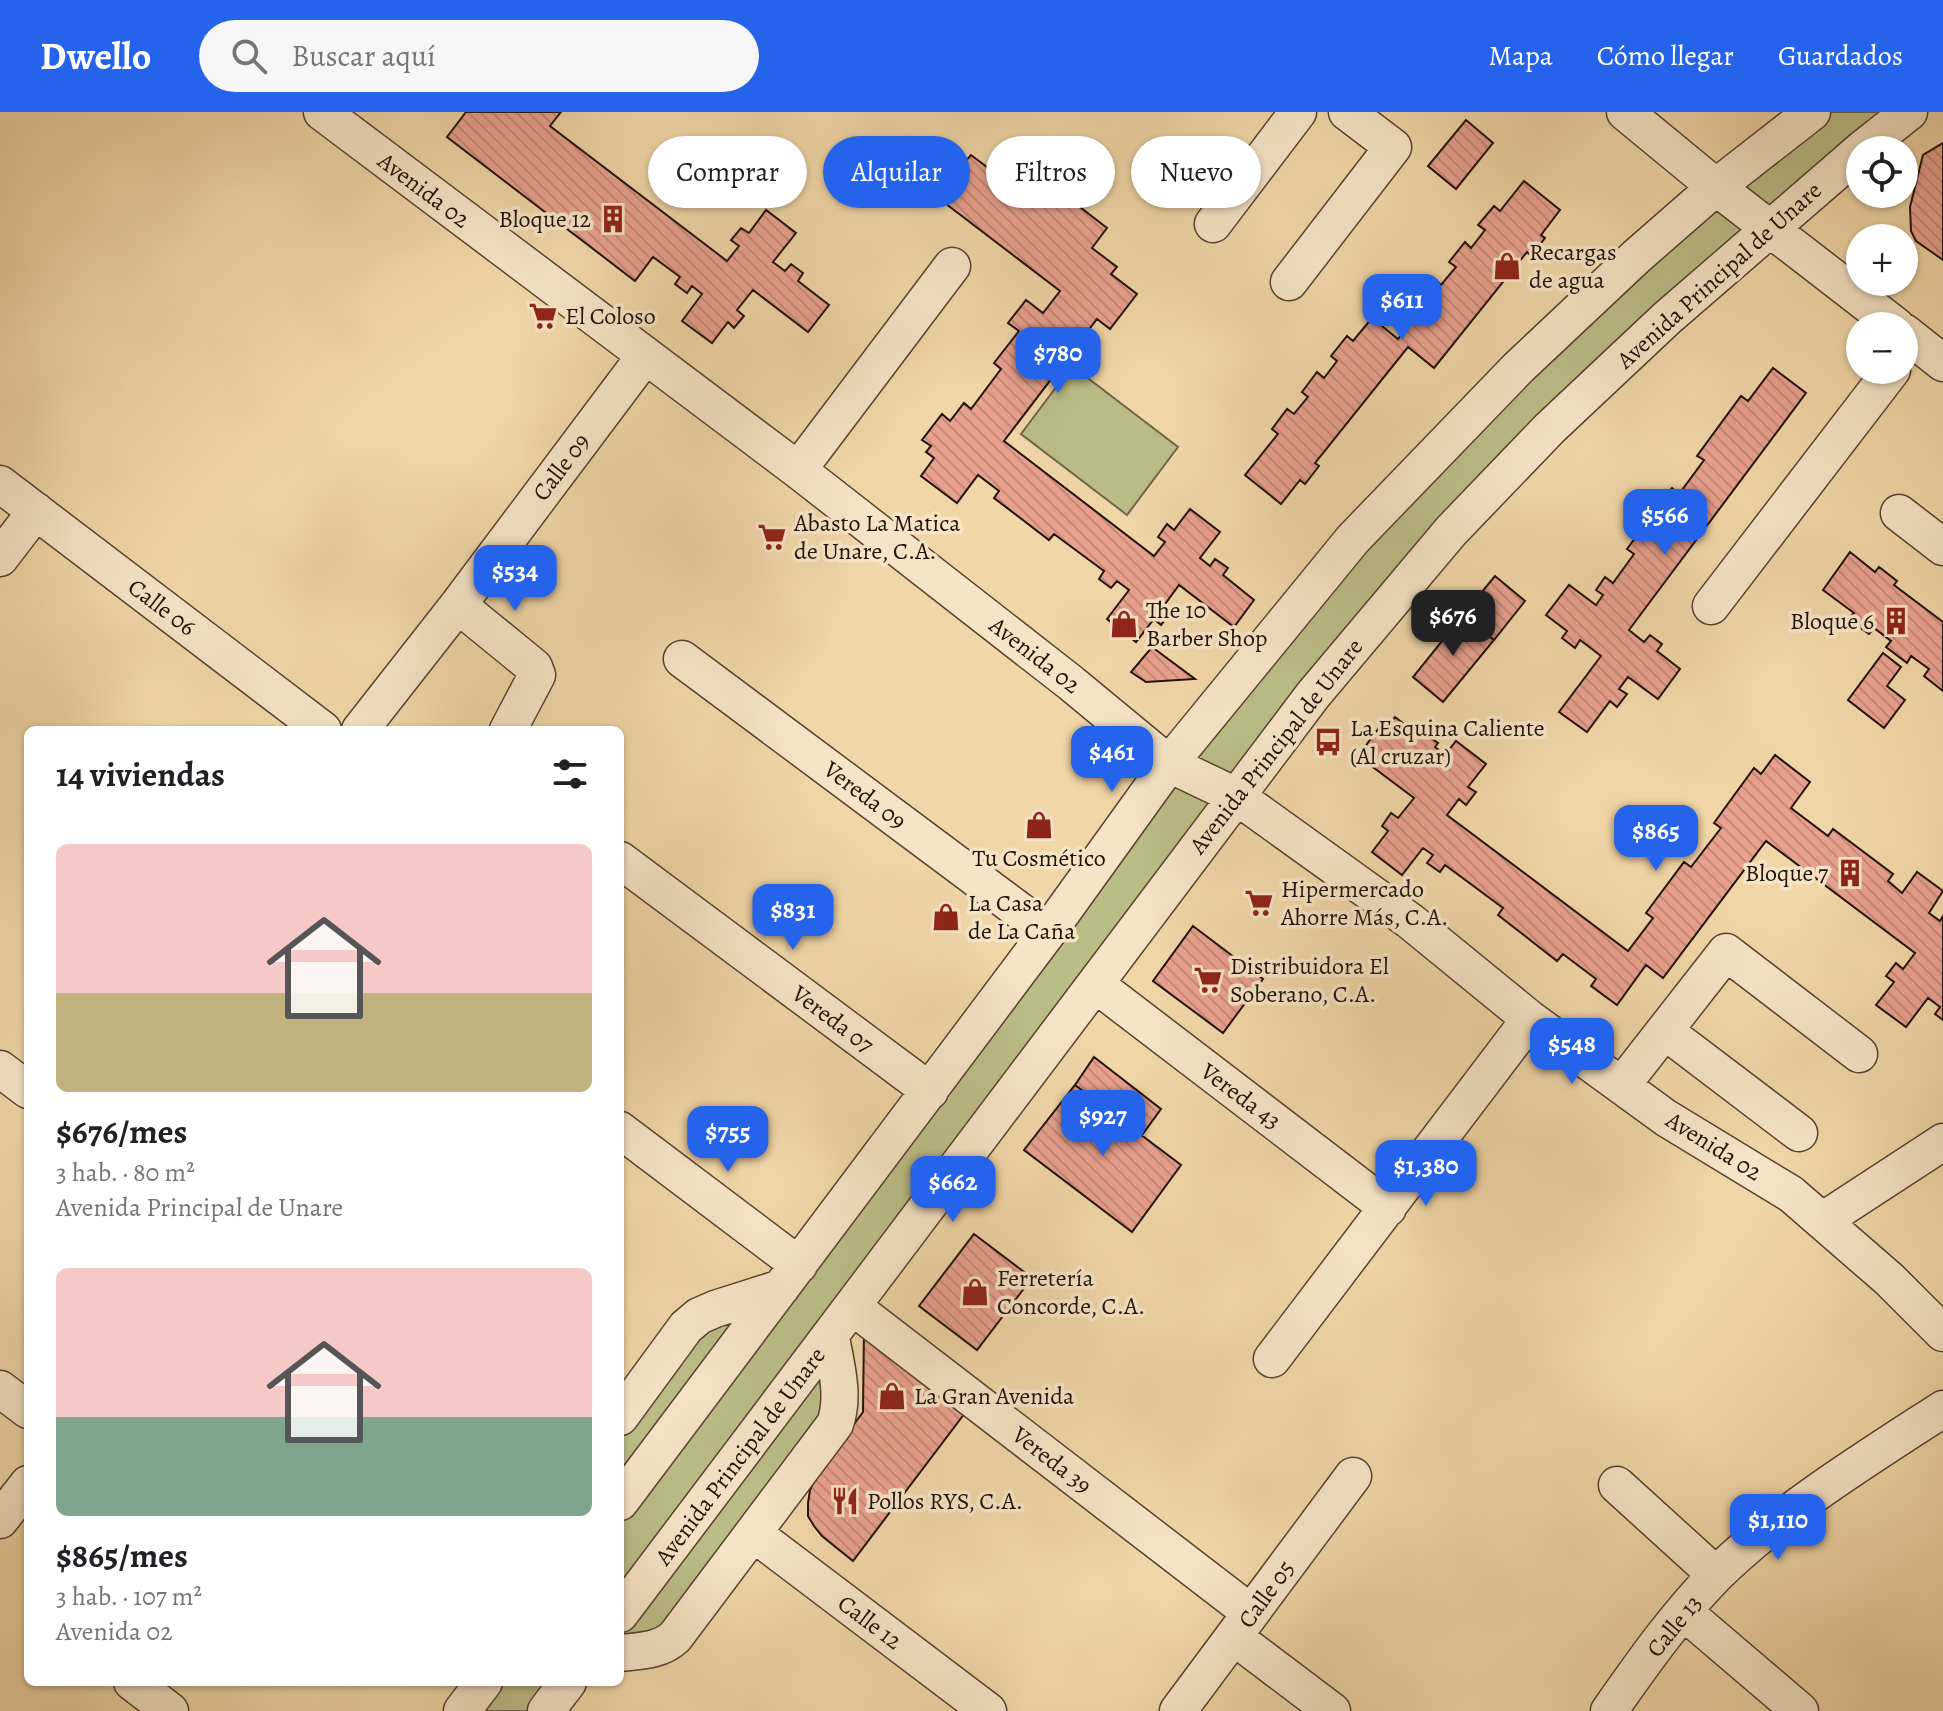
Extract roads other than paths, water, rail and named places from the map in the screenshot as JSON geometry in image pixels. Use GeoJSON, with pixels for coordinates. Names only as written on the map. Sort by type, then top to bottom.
{"type":"FeatureCollection","features":[{"type":"Feature","properties":{"kind":"street","name":"Avenida 02"},"geometry":{"type":"LineString","coordinates":[[322,112],[798,470],[1071,683],[1169,764],[1236,796],[1410,921],[1530,1019],[1666,1118],[1791,1194],[1889,1279],[1943,1333]]}},
{"type":"Feature","properties":{"kind":"street"},"geometry":{"type":"LineString","coordinates":[[1213,224],[1298,112]]}},
{"type":"Feature","properties":{"kind":"street"},"geometry":{"type":"LineString","coordinates":[[1625,112],[1874,312]]}},
{"type":"Feature","properties":{"kind":"street"},"geometry":{"type":"LineString","coordinates":[[624,1497],[930,1091],[1169,764],[1353,539],[1518,368],[1626,266],[1716,187],[1812,112]]}},
{"type":"Feature","properties":{"kind":"street","name":"Avenida Principal de Unare"},"geometry":{"type":"LineString","coordinates":[[1878,136],[1909,112]]}},
{"type":"Feature","properties":{"kind":"street"},"geometry":{"type":"LineString","coordinates":[[1289,282],[1393,147],[1354,114]]}},
{"type":"Feature","properties":{"kind":"street","name":"Avenida Principal de Unare"},"geometry":{"type":"LineString","coordinates":[[624,1609],[1313,695],[1451,531],[1550,428],[1667,318],[1846,163]]}},
{"type":"Feature","properties":{"kind":"street"},"geometry":{"type":"LineString","coordinates":[[798,470],[952,266]]}},
{"type":"Feature","properties":{"kind":"street"},"geometry":{"type":"LineString","coordinates":[[1918,347],[1943,363]]}},
{"type":"Feature","properties":{"kind":"street","name":"Calle 09"},"geometry":{"type":"LineString","coordinates":[[363,726],[645,356]]}},
{"type":"Feature","properties":{"kind":"street"},"geometry":{"type":"LineString","coordinates":[[1711,606],[1881,384]]}},
{"type":"Feature","properties":{"kind":"street","name":"Calle 06"},"geometry":{"type":"LineString","coordinates":[[0,484],[318,726]]}},
{"type":"Feature","properties":{"kind":"street"},"geometry":{"type":"LineString","coordinates":[[0,558],[36,511]]}},
{"type":"Feature","properties":{"kind":"street"},"geometry":{"type":"LineString","coordinates":[[1899,513],[1943,547]]}},
{"type":"Feature","properties":{"kind":"street"},"geometry":{"type":"LineString","coordinates":[[458,605],[534,667],[536,680],[510,726]]}},
{"type":"Feature","properties":{"kind":"street","name":"Vereda 09"},"geometry":{"type":"LineString","coordinates":[[682,659],[1048,932]]}},
{"type":"Feature","properties":{"kind":"street","name":"Vereda 07"},"geometry":{"type":"LineString","coordinates":[[624,863],[930,1091]]}},
{"type":"Feature","properties":{"kind":"street"},"geometry":{"type":"LineString","coordinates":[[1622,1085],[1726,952],[1859,1054]]}},
{"type":"Feature","properties":{"kind":"street","name":"Vereda 43"},"geometry":{"type":"LineString","coordinates":[[1095,984],[1388,1208]]}},
{"type":"Feature","properties":{"kind":"street"},"geometry":{"type":"LineString","coordinates":[[1272,1359],[1530,1019]]}},
{"type":"Feature","properties":{"kind":"street"},"geometry":{"type":"LineString","coordinates":[[1666,1032],[1799,1133]]}},
{"type":"Feature","properties":{"kind":"street"},"geometry":{"type":"LineString","coordinates":[[0,1069],[24,1087]]}},
{"type":"Feature","properties":{"kind":"street"},"geometry":{"type":"LineString","coordinates":[[624,1133],[790,1276]]}},
{"type":"Feature","properties":{"kind":"street"},"geometry":{"type":"LineString","coordinates":[[1822,1221],[1943,1142]]}},
{"type":"Feature","properties":{"kind":"street"},"geometry":{"type":"LineString","coordinates":[[624,1412],[693,1321],[790,1276]]}},
{"type":"Feature","properties":{"kind":"street","name":"Vereda 39"},"geometry":{"type":"LineString","coordinates":[[853,1307],[1243,1625]]}},
{"type":"Feature","properties":{"kind":"street","name":"Avenida Principal de Unare"},"geometry":{"type":"LineString","coordinates":[[624,1652],[667,1645],[835,1424],[841,1409],[841,1397],[831,1337]]}},
{"type":"Feature","properties":{"kind":"street","name":"Calle 13"},"geometry":{"type":"LineString","coordinates":[[1609,1711],[1716,1575],[1822,1491],[1943,1409]]}},
{"type":"Feature","properties":{"kind":"street","name":"Calle 05"},"geometry":{"type":"LineString","coordinates":[[1178,1711],[1353,1476]]}},
{"type":"Feature","properties":{"kind":"street"},"geometry":{"type":"LineString","coordinates":[[1617,1485],[1716,1575]]}},
{"type":"Feature","properties":{"kind":"street"},"geometry":{"type":"LineString","coordinates":[[0,1520],[24,1489]]}},
{"type":"Feature","properties":{"kind":"street","name":"Calle 12"},"geometry":{"type":"LineString","coordinates":[[753,1533],[988,1711]]}},
{"type":"Feature","properties":{"kind":"street"},"geometry":{"type":"LineString","coordinates":[[1684,1612],[1800,1711]]}},
{"type":"Feature","properties":{"kind":"street"},"geometry":{"type":"LineString","coordinates":[[1243,1625],[1332,1711]]}},
{"type":"Feature","properties":{"kind":"street"},"geometry":{"type":"LineString","coordinates":[[137,1686],[170,1711]]}},
{"type":"Feature","properties":{"kind":"street"},"geometry":{"type":"LineString","coordinates":[[462,1711],[481,1686]]}},
{"type":"Feature","properties":{"kind":"street"},"geometry":{"type":"LineString","coordinates":[[546,1711],[565,1686]]}},
{"type":"Feature","properties":{"kind":"place","name":"Bloque 12"},"geometry":{"type":"Point","coordinates":[613,219]}},
{"type":"Feature","properties":{"kind":"place","name":"Recargas de agua"},"geometry":{"type":"Point","coordinates":[1507,266]}},
{"type":"Feature","properties":{"kind":"place","name":"El Coloso"},"geometry":{"type":"Point","coordinates":[543,316]}},
{"type":"Feature","properties":{"kind":"place","name":"Abasto La Matica de Unare, C.A."},"geometry":{"type":"Point","coordinates":[772,537]}},
{"type":"Feature","properties":{"kind":"place","name":"Bloque 6"},"geometry":{"type":"Point","coordinates":[1896,621]}},
{"type":"Feature","properties":{"kind":"place","name":"The 10 Barber Shop"},"geometry":{"type":"Point","coordinates":[1124,624]}},
{"type":"Feature","properties":{"kind":"place","name":"La Esquina Caliente (Al cruzar)"},"geometry":{"type":"Point","coordinates":[1328,742]}},
{"type":"Feature","properties":{"kind":"place","name":"Tu Cosmético"},"geometry":{"type":"Point","coordinates":[1039,825]}},
{"type":"Feature","properties":{"kind":"place","name":"Bloque 7"},"geometry":{"type":"Point","coordinates":[1850,873]}},
{"type":"Feature","properties":{"kind":"place","name":"Hipermercado Ahorre Más, C.A."},"geometry":{"type":"Point","coordinates":[1259,903]}},
{"type":"Feature","properties":{"kind":"place","name":"La Casa de La Caña"},"geometry":{"type":"Point","coordinates":[946,917]}},
{"type":"Feature","properties":{"kind":"place","name":"Distribuidora El Soberano, C.A."},"geometry":{"type":"Point","coordinates":[1208,980]}},
{"type":"Feature","properties":{"kind":"place","name":"Ferretería Concorde, C.A."},"geometry":{"type":"Point","coordinates":[975,1292]}},
{"type":"Feature","properties":{"kind":"place","name":"La Gran Avenida"},"geometry":{"type":"Point","coordinates":[892,1396]}},
{"type":"Feature","properties":{"kind":"place","name":"Pollos RYS, C.A."},"geometry":{"type":"Point","coordinates":[845,1501]}}]}
